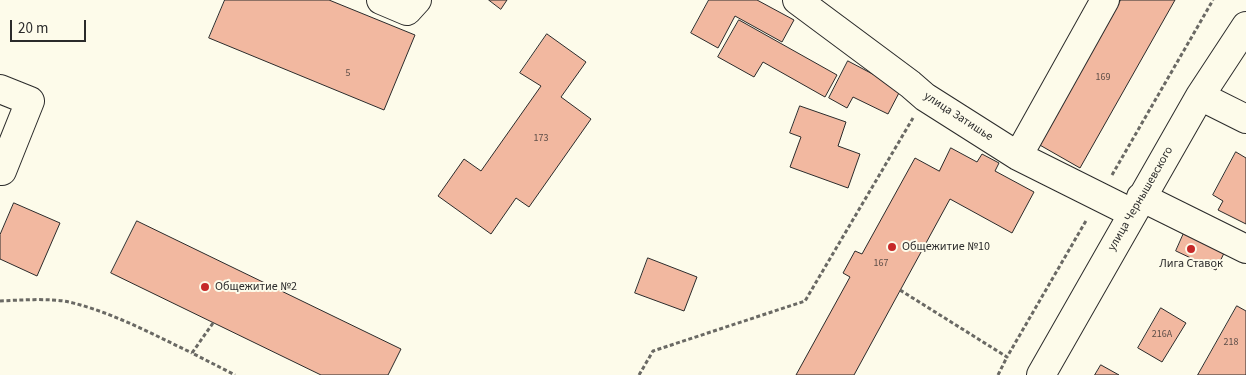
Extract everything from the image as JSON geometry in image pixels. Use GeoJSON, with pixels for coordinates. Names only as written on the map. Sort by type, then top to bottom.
{"type":"FeatureCollection","features":[{"type":"Feature","properties":{"kind":"street"},"geometry":{"type":"LineString","coordinates":[[380,0],[407,11],[417,0]]}},
{"type":"Feature","properties":{"kind":"street","name":"улица Затишье"},"geometry":{"type":"LineString","coordinates":[[797,0],[925,97],[1018,156],[1246,249]]}},
{"type":"Feature","properties":{"kind":"street"},"geometry":{"type":"LineString","coordinates":[[1018,156],[1105,0]]}},
{"type":"Feature","properties":{"kind":"street","name":"улица Чернышевского"},"geometry":{"type":"LineString","coordinates":[[1041,375],[1200,96],[1246,26]]}},
{"type":"Feature","properties":{"kind":"street"},"geometry":{"type":"LineString","coordinates":[[0,89],[30,102],[2,171]]}},
{"type":"Feature","properties":{"kind":"street"},"geometry":{"type":"LineString","coordinates":[[1200,96],[1246,119]]}},
{"type":"Feature","properties":{"kind":"path"},"geometry":{"type":"LineString","coordinates":[[639,375],[653,351],[805,301],[925,97]]}},
{"type":"Feature","properties":{"kind":"path"},"geometry":{"type":"LineString","coordinates":[[0,301],[67,301],[113,316],[235,375]]}},
{"type":"Feature","properties":{"kind":"path"},"geometry":{"type":"LineString","coordinates":[[192,353],[212,322]]}},
{"type":"Feature","properties":{"kind":"path"},"geometry":{"type":"LineString","coordinates":[[998,375],[1007,356]]}},
{"type":"Feature","properties":{"kind":"building"},"geometry":{"type":"Polygon","coordinates":[[[225,0],[329,0],[415,35],[384,110],[209,38],[225,0]]]}},
{"type":"Feature","properties":{"kind":"building"},"geometry":{"type":"Polygon","coordinates":[[[489,0],[507,0],[501,9],[489,0]]]}},
{"type":"Feature","properties":{"kind":"building"},"geometry":{"type":"Polygon","coordinates":[[[709,0],[757,0],[794,20],[782,42],[735,16],[718,48],[691,33],[709,0]]]}},
{"type":"Feature","properties":{"kind":"building"},"geometry":{"type":"Polygon","coordinates":[[[1121,0],[1175,0],[1080,168],[1038,144],[1121,0]]]}},
{"type":"Feature","properties":{"kind":"building"},"geometry":{"type":"Polygon","coordinates":[[[739,20],[837,75],[825,97],[763,62],[754,77],[718,57],[739,20]]]}},
{"type":"Feature","properties":{"kind":"building"},"geometry":{"type":"Polygon","coordinates":[[[547,34],[586,62],[561,97],[591,119],[529,207],[516,198],[491,234],[438,196],[464,159],[481,171],[541,86],[520,73],[547,34]]]}},
{"type":"Feature","properties":{"kind":"building"},"geometry":{"type":"Polygon","coordinates":[[[848,61],[901,89],[888,114],[853,97],[847,108],[829,98],[848,61]]]}},
{"type":"Feature","properties":{"kind":"building"},"geometry":{"type":"Polygon","coordinates":[[[800,106],[846,122],[838,146],[860,154],[848,188],[790,167],[801,137],[790,133],[800,106]]]}},
{"type":"Feature","properties":{"kind":"building"},"geometry":{"type":"Polygon","coordinates":[[[951,148],[977,162],[982,154],[999,163],[995,171],[1034,192],[1012,233],[950,199],[854,375],[796,375],[850,277],[843,273],[855,251],[862,254],[915,158],[939,171],[951,148]]]}},
{"type":"Feature","properties":{"kind":"building"},"geometry":{"type":"Polygon","coordinates":[[[1236,152],[1246,158],[1246,224],[1218,210],[1223,201],[1213,195],[1236,152]]]}},
{"type":"Feature","properties":{"kind":"building"},"geometry":{"type":"Polygon","coordinates":[[[14,203],[60,223],[37,276],[0,259],[0,235],[14,203]]]}},
{"type":"Feature","properties":{"kind":"building"},"geometry":{"type":"Polygon","coordinates":[[[137,221],[401,349],[388,375],[321,375],[111,273],[137,221]]]}},
{"type":"Feature","properties":{"kind":"building"},"geometry":{"type":"Polygon","coordinates":[[[1184,233],[1225,251],[1216,270],[1176,251],[1184,233]]]}},
{"type":"Feature","properties":{"kind":"building"},"geometry":{"type":"Polygon","coordinates":[[[648,258],[697,277],[684,311],[635,293],[648,258]]]}},
{"type":"Feature","properties":{"kind":"building"},"geometry":{"type":"Polygon","coordinates":[[[1237,306],[1246,311],[1246,375],[1198,375],[1237,306]]]}},
{"type":"Feature","properties":{"kind":"building"},"geometry":{"type":"Polygon","coordinates":[[[1161,308],[1186,323],[1162,362],[1138,348],[1161,308]]]}},
{"type":"Feature","properties":{"kind":"building"},"geometry":{"type":"Polygon","coordinates":[[[1101,365],[1119,375],[1095,375],[1101,365]]]}},
{"type":"Feature","properties":{"kind":"place","name":"Общежитие №10"},"geometry":{"type":"Point","coordinates":[892,247]}},
{"type":"Feature","properties":{"kind":"place","name":"Лига Ставок"},"geometry":{"type":"Point","coordinates":[1191,249]}},
{"type":"Feature","properties":{"kind":"place","name":"Общежитие №2"},"geometry":{"type":"Point","coordinates":[205,287]}}]}
